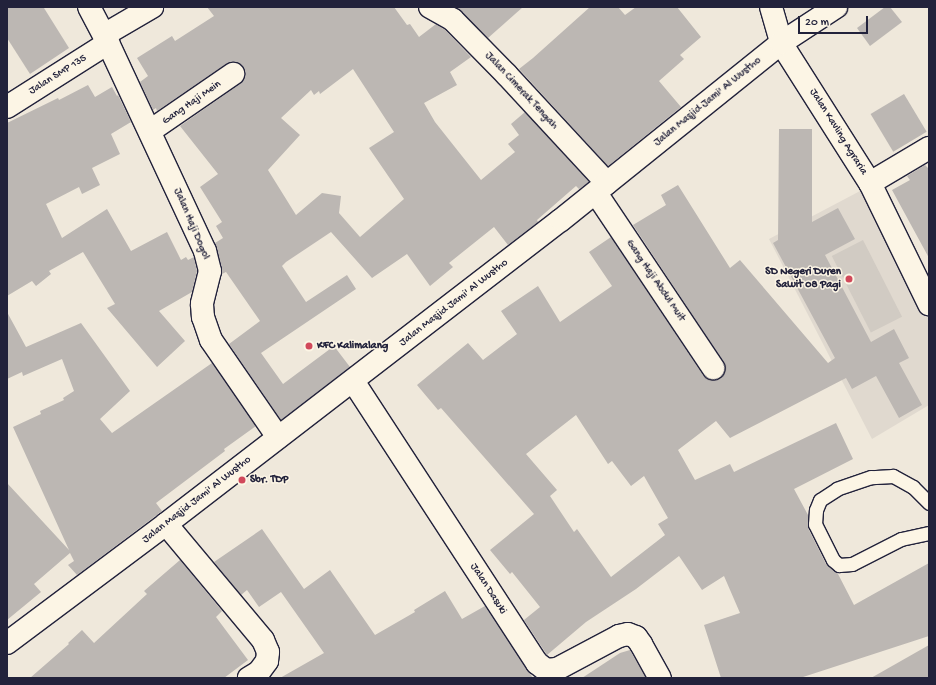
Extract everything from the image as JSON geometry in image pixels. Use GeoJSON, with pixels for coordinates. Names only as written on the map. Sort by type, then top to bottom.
{"type":"FeatureCollection","features":[{"type":"Feature","properties":{"kind":"street","name":"Jalan Haji Dogol"},"geometry":{"type":"LineString","coordinates":[[89,7],[106,39],[205,251],[210,271],[202,304],[203,317],[211,340],[278,437]]}},
{"type":"Feature","properties":{"kind":"street"},"geometry":{"type":"LineString","coordinates":[[106,39],[152,7]]}},
{"type":"Feature","properties":{"kind":"street","name":"Jalan Cimerak Tengah"},"geometry":{"type":"LineString","coordinates":[[430,7],[453,20],[507,75],[602,188]]}},
{"type":"Feature","properties":{"kind":"street","name":"Jalan Kavling Agraria"},"geometry":{"type":"LineString","coordinates":[[771,7],[781,43],[870,183],[929,148]]}},
{"type":"Feature","properties":{"kind":"street","name":"Jalan Masjid Jami' Al Wustho"},"geometry":{"type":"LineString","coordinates":[[7,643],[353,381],[602,188],[781,43],[836,7]]}},
{"type":"Feature","properties":{"kind":"street","name":"Jalan SMP 135"},"geometry":{"type":"LineString","coordinates":[[7,107],[106,39]]}},
{"type":"Feature","properties":{"kind":"street","name":"Gang Haji Mein"},"geometry":{"type":"LineString","coordinates":[[150,132],[233,74]]}},
{"type":"Feature","properties":{"kind":"street"},"geometry":{"type":"LineString","coordinates":[[870,183],[929,304]]}},
{"type":"Feature","properties":{"kind":"street","name":"Gang Haji Abdul Muit"},"geometry":{"type":"LineString","coordinates":[[602,188],[713,368]]}},
{"type":"Feature","properties":{"kind":"street","name":"Jalan Dasuki"},"geometry":{"type":"LineString","coordinates":[[353,381],[537,663],[546,670],[557,669],[619,636],[628,634],[636,637],[660,678]]}},
{"type":"Feature","properties":{"kind":"street"},"geometry":{"type":"LineString","coordinates":[[166,524],[263,640],[268,652],[266,661],[257,676]]}},
{"type":"Feature","properties":{"kind":"lane"},"geometry":{"type":"LineString","coordinates":[[929,502],[913,487],[893,476],[871,477],[837,489],[820,500],[816,510],[815,524],[822,541],[833,560],[839,565],[852,564],[901,539],[929,533]]}},
{"type":"Feature","properties":{"kind":"shaded area","name":"SD Negeri Duren Sawit 08 Pagi"},"geometry":{"type":"Polygon","coordinates":[[[862,190],[929,320],[929,405],[872,439],[769,239],[862,190]]]}},
{"type":"Feature","properties":{"kind":"shaded area"},"geometry":{"type":"Polygon","coordinates":[[[863,240],[902,317],[871,333],[832,256],[863,240]]]}},
{"type":"Feature","properties":{"kind":"building"},"geometry":{"type":"Polygon","coordinates":[[[7,7],[44,8],[69,48],[30,74],[7,38],[7,7]]]}},
{"type":"Feature","properties":{"kind":"building"},"geometry":{"type":"Polygon","coordinates":[[[207,7],[394,7],[407,25],[410,24],[419,37],[436,24],[445,30],[471,57],[450,72],[457,85],[424,103],[435,122],[481,180],[515,152],[508,144],[519,135],[511,124],[525,112],[589,182],[579,189],[576,186],[537,220],[538,222],[508,245],[494,227],[449,263],[453,267],[430,286],[407,254],[372,278],[331,232],[286,262],[282,266],[306,302],[347,275],[356,289],[261,353],[283,384],[334,346],[350,367],[281,420],[229,344],[260,321],[226,272],[222,274],[222,268],[215,243],[223,238],[216,226],[222,222],[200,187],[218,174],[180,126],[240,84],[244,80],[245,73],[243,67],[238,63],[232,62],[226,64],[157,111],[156,108],[153,110],[140,82],[148,76],[137,58],[172,36],[175,41],[214,16],[207,7]],[[353,69],[320,94],[319,91],[314,95],[311,90],[281,118],[300,135],[268,170],[296,215],[322,193],[341,196],[339,213],[360,237],[404,199],[369,148],[394,132],[353,69]]]}},
{"type":"Feature","properties":{"kind":"building"},"geometry":{"type":"Polygon","coordinates":[[[523,7],[488,38],[457,8],[523,7]]]}},
{"type":"Feature","properties":{"kind":"building"},"geometry":{"type":"Polygon","coordinates":[[[590,7],[618,7],[625,15],[636,7],[677,7],[701,37],[680,55],[684,59],[659,81],[681,107],[608,166],[519,69],[590,7]]]}},
{"type":"Feature","properties":{"kind":"building"},"geometry":{"type":"Polygon","coordinates":[[[885,7],[890,7],[902,22],[870,46],[857,28],[885,7]]]}},
{"type":"Feature","properties":{"kind":"building"},"geometry":{"type":"Polygon","coordinates":[[[88,85],[95,97],[112,87],[117,96],[118,95],[131,122],[111,134],[120,154],[92,168],[100,185],[82,194],[79,187],[46,204],[62,238],[107,209],[131,251],[167,232],[181,260],[186,257],[188,260],[194,257],[197,271],[192,292],[159,311],[185,341],[157,367],[107,308],[115,304],[83,252],[49,271],[51,274],[36,286],[32,281],[7,296],[7,123],[58,98],[59,100],[88,85]]]}},
{"type":"Feature","properties":{"kind":"building"},"geometry":{"type":"Polygon","coordinates":[[[904,94],[927,132],[893,152],[871,114],[904,94]]]}},
{"type":"Feature","properties":{"kind":"building"},"geometry":{"type":"Polygon","coordinates":[[[779,129],[812,129],[812,222],[838,208],[855,239],[825,255],[871,342],[894,329],[909,358],[899,363],[922,405],[899,418],[876,376],[852,389],[846,378],[730,438],[716,421],[678,450],[695,480],[730,464],[734,472],[836,423],[853,459],[794,489],[808,515],[808,528],[826,564],[837,572],[854,605],[929,563],[929,636],[800,678],[721,678],[704,625],[740,613],[724,576],[702,590],[679,556],[636,589],[586,622],[547,655],[524,620],[540,607],[512,572],[510,574],[490,550],[534,514],[441,408],[438,410],[417,385],[468,343],[483,360],[517,334],[501,311],[538,286],[560,322],[612,286],[589,252],[611,237],[703,375],[707,379],[713,380],[720,378],[724,373],[725,368],[723,361],[633,225],[666,205],[661,195],[678,185],[730,268],[740,260],[828,363],[835,358],[773,243],[778,240],[779,129]],[[576,415],[526,454],[557,490],[550,496],[574,532],[577,529],[611,577],[665,535],[658,524],[668,518],[644,476],[631,486],[612,461],[608,464],[576,415]]]}},
{"type":"Feature","properties":{"kind":"building"},"geometry":{"type":"Polygon","coordinates":[[[925,165],[929,169],[929,258],[892,190],[910,180],[907,176],[925,165]]]}},
{"type":"Feature","properties":{"kind":"building"},"geometry":{"type":"Polygon","coordinates":[[[7,312],[26,347],[81,323],[130,391],[100,419],[112,433],[212,363],[256,426],[224,449],[225,451],[156,503],[162,511],[77,575],[68,565],[74,561],[70,553],[34,584],[41,592],[7,620],[7,483],[69,550],[13,427],[41,414],[40,411],[64,400],[63,398],[74,391],[62,359],[23,376],[22,372],[7,379],[7,312]]]}},
{"type":"Feature","properties":{"kind":"building"},"geometry":{"type":"Polygon","coordinates":[[[262,529],[304,589],[330,570],[375,635],[415,612],[414,610],[445,591],[462,619],[485,606],[533,678],[280,678],[324,653],[281,592],[259,607],[247,590],[241,595],[214,562],[262,529]]]}},
{"type":"Feature","properties":{"kind":"building"},"geometry":{"type":"Polygon","coordinates":[[[180,560],[222,611],[216,617],[248,660],[224,678],[30,678],[69,644],[68,643],[82,630],[94,643],[147,594],[144,591],[180,560]]]}},
{"type":"Feature","properties":{"kind":"building"},"geometry":{"type":"Polygon","coordinates":[[[929,645],[929,678],[871,678],[929,645]]]}},
{"type":"Feature","properties":{"kind":"building"},"geometry":{"type":"Polygon","coordinates":[[[630,650],[646,678],[582,678],[620,653],[630,650]]]}},
{"type":"Feature","properties":{"kind":"place","name":"SD Negeri Duren Sawit 08 Pagi"},"geometry":{"type":"Point","coordinates":[849,279]}},
{"type":"Feature","properties":{"kind":"place","name":"KFC Kalimalang"},"geometry":{"type":"Point","coordinates":[309,346]}},
{"type":"Feature","properties":{"kind":"place","name":"Sbr. TDP"},"geometry":{"type":"Point","coordinates":[242,480]}}]}
